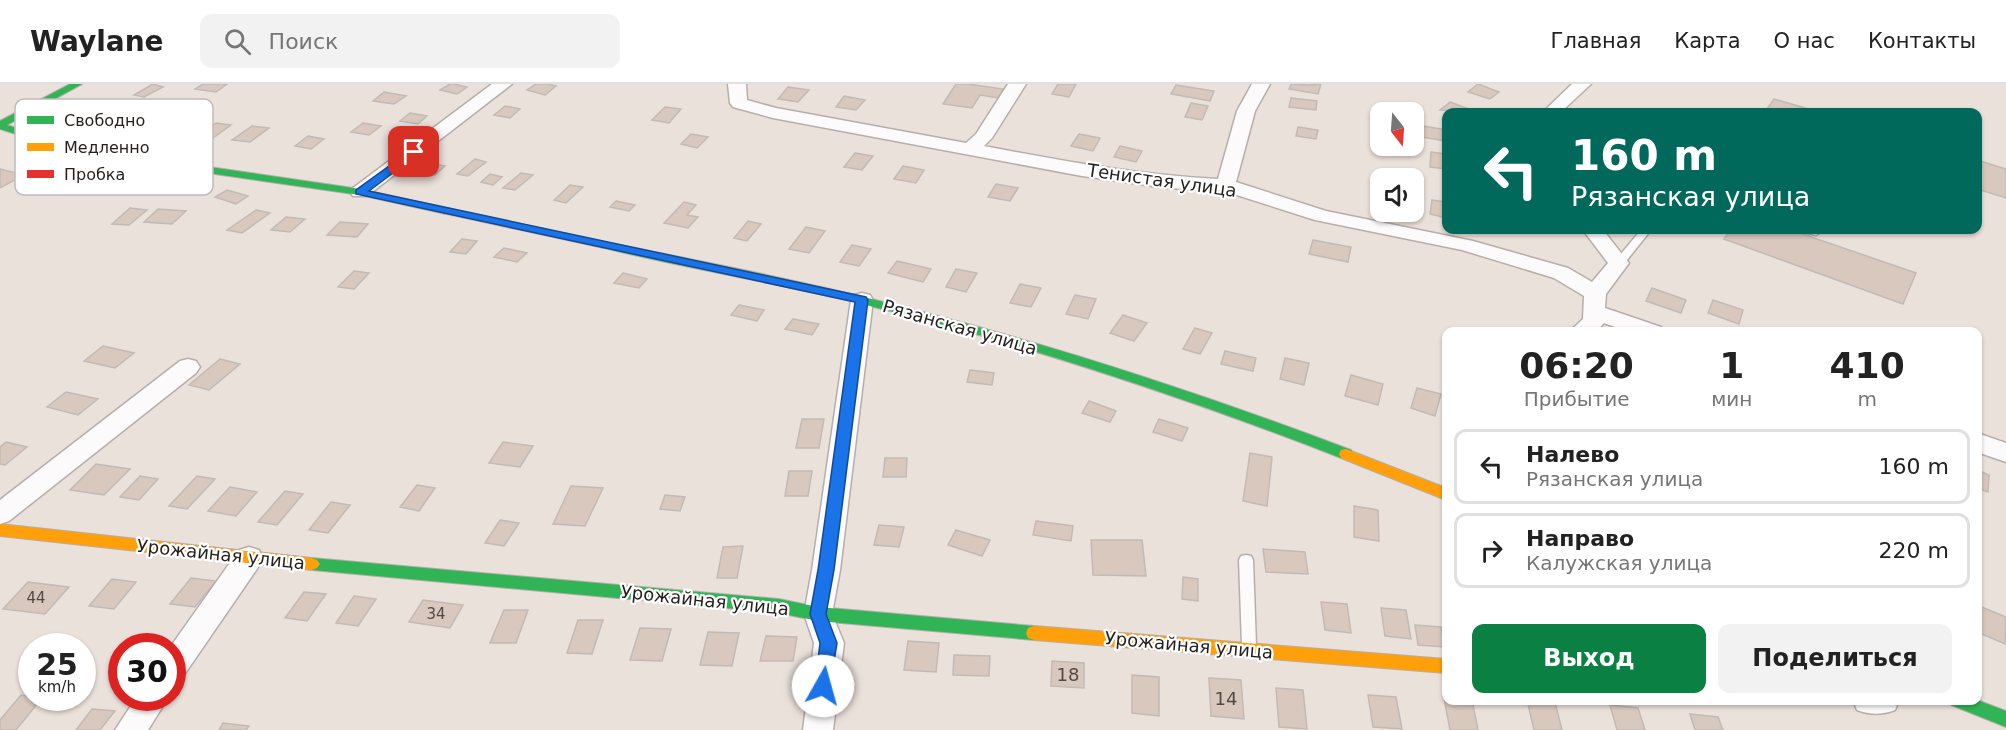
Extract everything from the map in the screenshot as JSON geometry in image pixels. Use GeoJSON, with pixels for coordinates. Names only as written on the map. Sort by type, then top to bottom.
{"type":"FeatureCollection","features":[{"type":"Feature","properties":{"kind":"main road"},"geometry":{"type":"LineString","coordinates":[[49,99],[77,84]]}},
{"type":"Feature","properties":{"kind":"main road"},"geometry":{"type":"LineString","coordinates":[[0,125],[15,117]]}},
{"type":"Feature","properties":{"kind":"main road","name":"Рязанская улица"},"geometry":{"type":"LineString","coordinates":[[0,125],[15,130]]}},
{"type":"Feature","properties":{"kind":"main road","name":"Рязанская улица"},"geometry":{"type":"LineString","coordinates":[[213,171],[360,192],[862,300],[1095,365],[1289,432],[1442,492]]}},
{"type":"Feature","properties":{"kind":"main road","name":"Урожайная улица"},"geometry":{"type":"LineString","coordinates":[[0,530],[249,558],[779,606],[818,614],[1442,666]]}},
{"type":"Feature","properties":{"kind":"main road"},"geometry":{"type":"LineString","coordinates":[[1970,705],[2006,719]]}},
{"type":"Feature","properties":{"kind":"street"},"geometry":{"type":"LineString","coordinates":[[360,192],[504,84]]}},
{"type":"Feature","properties":{"kind":"street","name":"Тенистая улица"},"geometry":{"type":"LineString","coordinates":[[737,84],[739,103],[772,113],[1103,173],[1167,182],[1226,185],[1322,216],[1466,245],[1561,273],[1595,303]]}},
{"type":"Feature","properties":{"kind":"street"},"geometry":{"type":"LineString","coordinates":[[970,149],[983,138],[1017,84]]}},
{"type":"Feature","properties":{"kind":"street"},"geometry":{"type":"LineString","coordinates":[[1226,185],[1246,111],[1261,84]]}},
{"type":"Feature","properties":{"kind":"street"},"geometry":{"type":"LineString","coordinates":[[1555,108],[1582,84]]}},
{"type":"Feature","properties":{"kind":"street"},"geometry":{"type":"LineString","coordinates":[[1587,327],[1594,322],[1595,303],[1619,263],[1596,234]]}},
{"type":"Feature","properties":{"kind":"street"},"geometry":{"type":"LineString","coordinates":[[818,730],[829,643],[818,614],[828,558],[862,300]]}},
{"type":"Feature","properties":{"kind":"street"},"geometry":{"type":"LineString","coordinates":[[1595,303],[1643,327]]}},
{"type":"Feature","properties":{"kind":"street"},"geometry":{"type":"LineString","coordinates":[[0,514],[188,367]]}},
{"type":"Feature","properties":{"kind":"street"},"geometry":{"type":"LineString","coordinates":[[1982,444],[2006,453]]}},
{"type":"Feature","properties":{"kind":"street"},"geometry":{"type":"LineString","coordinates":[[186,649],[249,558]]}},
{"type":"Feature","properties":{"kind":"street"},"geometry":{"type":"LineString","coordinates":[[130,730],[144,711]]}},
{"type":"Feature","properties":{"kind":"lane"},"geometry":{"type":"LineString","coordinates":[[1619,263],[1643,234]]}},
{"type":"Feature","properties":{"kind":"lane"},"geometry":{"type":"LineString","coordinates":[[1246,560],[1250,650]]}},
{"type":"Feature","properties":{"kind":"building"},"geometry":{"type":"Polygon","coordinates":[[[153,84],[163,87],[144,97],[134,95],[153,84]]]}},
{"type":"Feature","properties":{"kind":"building"},"geometry":{"type":"Polygon","coordinates":[[[203,84],[227,84],[216,92],[195,89],[203,84]]]}},
{"type":"Feature","properties":{"kind":"building"},"geometry":{"type":"Polygon","coordinates":[[[450,84],[467,87],[457,94],[440,90],[450,84]]]}},
{"type":"Feature","properties":{"kind":"building"},"geometry":{"type":"Polygon","coordinates":[[[536,84],[556,86],[545,95],[527,90],[536,84]]]}},
{"type":"Feature","properties":{"kind":"building"},"geometry":{"type":"Polygon","coordinates":[[[956,84],[1003,89],[999,98],[980,95],[972,108],[943,104],[956,84]]]}},
{"type":"Feature","properties":{"kind":"building"},"geometry":{"type":"Polygon","coordinates":[[[1058,84],[1076,84],[1069,97],[1052,94],[1058,84]]]}},
{"type":"Feature","properties":{"kind":"building"},"geometry":{"type":"Polygon","coordinates":[[[1291,84],[1321,84],[1318,94],[1289,89],[1291,84]]]}},
{"type":"Feature","properties":{"kind":"building"},"geometry":{"type":"Polygon","coordinates":[[[1478,84],[1499,92],[1490,99],[1468,92],[1478,84]]]}},
{"type":"Feature","properties":{"kind":"building"},"geometry":{"type":"Polygon","coordinates":[[[1176,85],[1214,91],[1210,101],[1171,94],[1176,85]]]}},
{"type":"Feature","properties":{"kind":"building"},"geometry":{"type":"Polygon","coordinates":[[[788,87],[809,90],[798,102],[778,99],[788,87]]]}},
{"type":"Feature","properties":{"kind":"building"},"geometry":{"type":"Polygon","coordinates":[[[384,92],[406,96],[394,104],[373,101],[384,92]]]}},
{"type":"Feature","properties":{"kind":"building"},"geometry":{"type":"Polygon","coordinates":[[[844,96],[865,100],[856,110],[836,107],[844,96]]]}},
{"type":"Feature","properties":{"kind":"building"},"geometry":{"type":"Polygon","coordinates":[[[1291,98],[1317,101],[1316,110],[1289,107],[1291,98]]]}},
{"type":"Feature","properties":{"kind":"building"},"geometry":{"type":"Polygon","coordinates":[[[1774,99],[1805,108],[1768,108],[1774,99]]]}},
{"type":"Feature","properties":{"kind":"building"},"geometry":{"type":"Polygon","coordinates":[[[1450,102],[1466,108],[1442,108],[1450,102]]]}},
{"type":"Feature","properties":{"kind":"building"},"geometry":{"type":"Polygon","coordinates":[[[1191,103],[1208,106],[1202,120],[1185,117],[1191,103]]]}},
{"type":"Feature","properties":{"kind":"building"},"geometry":{"type":"Polygon","coordinates":[[[505,106],[520,109],[510,118],[494,115],[505,106]]]}},
{"type":"Feature","properties":{"kind":"building"},"geometry":{"type":"Polygon","coordinates":[[[665,107],[681,109],[669,123],[652,120],[665,107]]]}},
{"type":"Feature","properties":{"kind":"building"},"geometry":{"type":"Polygon","coordinates":[[[410,113],[427,116],[418,124],[400,121],[410,113]]]}},
{"type":"Feature","properties":{"kind":"building"},"geometry":{"type":"Polygon","coordinates":[[[216,123],[231,125],[213,138],[213,125],[216,123]]]}},
{"type":"Feature","properties":{"kind":"building"},"geometry":{"type":"Polygon","coordinates":[[[363,123],[381,126],[369,135],[351,132],[363,123]]]}},
{"type":"Feature","properties":{"kind":"building"},"geometry":{"type":"Polygon","coordinates":[[[252,126],[269,128],[250,142],[232,140],[252,126]]]}},
{"type":"Feature","properties":{"kind":"building"},"geometry":{"type":"Polygon","coordinates":[[[1424,126],[1442,129],[1442,140],[1424,137],[1424,126]]]}},
{"type":"Feature","properties":{"kind":"building"},"geometry":{"type":"Polygon","coordinates":[[[1298,127],[1318,130],[1316,139],[1296,136],[1298,127]]]}},
{"type":"Feature","properties":{"kind":"building"},"geometry":{"type":"Polygon","coordinates":[[[691,134],[708,137],[697,148],[681,144],[691,134]]]}},
{"type":"Feature","properties":{"kind":"building"},"geometry":{"type":"Polygon","coordinates":[[[1079,134],[1100,138],[1093,151],[1071,146],[1079,134]]]}},
{"type":"Feature","properties":{"kind":"building"},"geometry":{"type":"Polygon","coordinates":[[[308,136],[324,139],[311,149],[295,146],[308,136]]]}},
{"type":"Feature","properties":{"kind":"building"},"geometry":{"type":"Polygon","coordinates":[[[1120,146],[1142,151],[1136,162],[1114,157],[1120,146]]]}},
{"type":"Feature","properties":{"kind":"building"},"geometry":{"type":"Polygon","coordinates":[[[1431,152],[1442,153],[1442,168],[1430,167],[1431,152]]]}},
{"type":"Feature","properties":{"kind":"building"},"geometry":{"type":"Polygon","coordinates":[[[855,153],[873,156],[862,170],[844,167],[855,153]]]}},
{"type":"Feature","properties":{"kind":"building"},"geometry":{"type":"Polygon","coordinates":[[[475,159],[486,162],[468,176],[457,174],[475,159]]]}},
{"type":"Feature","properties":{"kind":"building"},"geometry":{"type":"Polygon","coordinates":[[[421,162],[445,166],[435,175],[411,171],[421,162]]]}},
{"type":"Feature","properties":{"kind":"building"},"geometry":{"type":"Polygon","coordinates":[[[1982,162],[2006,169],[2006,198],[1982,191],[1982,162]]]}},
{"type":"Feature","properties":{"kind":"building"},"geometry":{"type":"Polygon","coordinates":[[[903,166],[924,170],[916,183],[894,179],[903,166]]]}},
{"type":"Feature","properties":{"kind":"building"},"geometry":{"type":"Polygon","coordinates":[[[0,169],[15,173],[15,180],[0,188],[0,169]]]}},
{"type":"Feature","properties":{"kind":"building"},"geometry":{"type":"Polygon","coordinates":[[[521,173],[533,175],[515,190],[503,188],[521,173]]]}},
{"type":"Feature","properties":{"kind":"building"},"geometry":{"type":"Polygon","coordinates":[[[490,174],[502,177],[493,185],[481,182],[490,174]]]}},
{"type":"Feature","properties":{"kind":"building"},"geometry":{"type":"Polygon","coordinates":[[[996,184],[1018,188],[1010,201],[988,197],[996,184]]]}},
{"type":"Feature","properties":{"kind":"building"},"geometry":{"type":"Polygon","coordinates":[[[570,185],[583,187],[566,203],[554,200],[570,185]]]}},
{"type":"Feature","properties":{"kind":"building"},"geometry":{"type":"Polygon","coordinates":[[[227,190],[248,196],[236,204],[215,197],[227,190]]]}},
{"type":"Feature","properties":{"kind":"building"},"geometry":{"type":"Polygon","coordinates":[[[1432,200],[1442,201],[1442,217],[1430,214],[1432,200]]]}},
{"type":"Feature","properties":{"kind":"building"},"geometry":{"type":"Polygon","coordinates":[[[616,201],[635,205],[629,211],[610,207],[616,201]]]}},
{"type":"Feature","properties":{"kind":"building"},"geometry":{"type":"Polygon","coordinates":[[[684,202],[696,205],[687,215],[698,217],[688,228],[664,223],[684,202]]]}},
{"type":"Feature","properties":{"kind":"building"},"geometry":{"type":"Polygon","coordinates":[[[130,208],[147,210],[129,225],[112,224],[130,208]]]}},
{"type":"Feature","properties":{"kind":"building"},"geometry":{"type":"Polygon","coordinates":[[[158,209],[186,211],[172,224],[144,222],[158,209]]]}},
{"type":"Feature","properties":{"kind":"building"},"geometry":{"type":"Polygon","coordinates":[[[256,210],[270,213],[242,233],[227,230],[256,210]]]}},
{"type":"Feature","properties":{"kind":"building"},"geometry":{"type":"Polygon","coordinates":[[[286,217],[305,219],[290,232],[271,230],[286,217]]]}},
{"type":"Feature","properties":{"kind":"building"},"geometry":{"type":"Polygon","coordinates":[[[748,221],[761,224],[747,241],[734,238],[748,221]]]}},
{"type":"Feature","properties":{"kind":"building"},"geometry":{"type":"Polygon","coordinates":[[[340,222],[368,224],[357,237],[327,235],[340,222]]]}},
{"type":"Feature","properties":{"kind":"building"},"geometry":{"type":"Polygon","coordinates":[[[806,227],[825,231],[809,253],[789,249],[806,227]]]}},
{"type":"Feature","properties":{"kind":"building"},"geometry":{"type":"Polygon","coordinates":[[[1727,234],[1803,234],[1916,273],[1903,304],[1724,239],[1727,234]]]}},
{"type":"Feature","properties":{"kind":"building"},"geometry":{"type":"Polygon","coordinates":[[[462,239],[477,241],[466,254],[450,252],[462,239]]]}},
{"type":"Feature","properties":{"kind":"building"},"geometry":{"type":"Polygon","coordinates":[[[1313,240],[1351,247],[1348,262],[1309,254],[1313,240]]]}},
{"type":"Feature","properties":{"kind":"building"},"geometry":{"type":"Polygon","coordinates":[[[852,245],[871,249],[859,266],[840,262],[852,245]]]}},
{"type":"Feature","properties":{"kind":"building"},"geometry":{"type":"Polygon","coordinates":[[[504,248],[527,253],[517,262],[494,257],[504,248]]]}},
{"type":"Feature","properties":{"kind":"building"},"geometry":{"type":"Polygon","coordinates":[[[897,261],[931,269],[923,282],[888,273],[897,261]]]}},
{"type":"Feature","properties":{"kind":"building"},"geometry":{"type":"Polygon","coordinates":[[[956,269],[977,273],[966,292],[946,287],[956,269]]]}},
{"type":"Feature","properties":{"kind":"building"},"geometry":{"type":"Polygon","coordinates":[[[354,271],[369,273],[354,289],[338,287],[354,271]]]}},
{"type":"Feature","properties":{"kind":"building"},"geometry":{"type":"Polygon","coordinates":[[[623,273],[647,279],[639,288],[614,283],[623,273]]]}},
{"type":"Feature","properties":{"kind":"building"},"geometry":{"type":"Polygon","coordinates":[[[1020,284],[1041,288],[1031,307],[1010,303],[1020,284]]]}},
{"type":"Feature","properties":{"kind":"building"},"geometry":{"type":"Polygon","coordinates":[[[1652,288],[1686,300],[1681,313],[1646,301],[1652,288]]]}},
{"type":"Feature","properties":{"kind":"building"},"geometry":{"type":"Polygon","coordinates":[[[1075,295],[1096,299],[1088,319],[1066,314],[1075,295]]]}},
{"type":"Feature","properties":{"kind":"building"},"geometry":{"type":"Polygon","coordinates":[[[1713,300],[1743,310],[1739,324],[1708,313],[1713,300]]]}},
{"type":"Feature","properties":{"kind":"building"},"geometry":{"type":"Polygon","coordinates":[[[739,305],[764,310],[757,321],[731,315],[739,305]]]}},
{"type":"Feature","properties":{"kind":"building"},"geometry":{"type":"Polygon","coordinates":[[[1123,315],[1147,323],[1134,341],[1110,333],[1123,315]]]}},
{"type":"Feature","properties":{"kind":"building"},"geometry":{"type":"Polygon","coordinates":[[[793,319],[819,324],[812,335],[785,329],[793,319]]]}},
{"type":"Feature","properties":{"kind":"building"},"geometry":{"type":"Polygon","coordinates":[[[1195,328],[1212,333],[1200,354],[1183,349],[1195,328]]]}},
{"type":"Feature","properties":{"kind":"building"},"geometry":{"type":"Polygon","coordinates":[[[103,346],[134,353],[115,368],[84,361],[103,346]]]}},
{"type":"Feature","properties":{"kind":"building"},"geometry":{"type":"Polygon","coordinates":[[[1225,351],[1256,358],[1253,371],[1221,364],[1225,351]]]}},
{"type":"Feature","properties":{"kind":"building"},"geometry":{"type":"Polygon","coordinates":[[[1285,358],[1309,363],[1304,385],[1280,379],[1285,358]]]}},
{"type":"Feature","properties":{"kind":"building"},"geometry":{"type":"Polygon","coordinates":[[[220,359],[240,364],[209,390],[189,385],[220,359]]]}},
{"type":"Feature","properties":{"kind":"building"},"geometry":{"type":"Polygon","coordinates":[[[970,370],[994,373],[992,385],[967,382],[970,370]]]}},
{"type":"Feature","properties":{"kind":"building"},"geometry":{"type":"Polygon","coordinates":[[[1351,375],[1383,384],[1378,405],[1345,396],[1351,375]]]}},
{"type":"Feature","properties":{"kind":"building"},"geometry":{"type":"Polygon","coordinates":[[[1417,388],[1441,394],[1435,416],[1411,408],[1417,388]]]}},
{"type":"Feature","properties":{"kind":"building"},"geometry":{"type":"Polygon","coordinates":[[[66,392],[98,399],[78,415],[47,407],[66,392]]]}},
{"type":"Feature","properties":{"kind":"building"},"geometry":{"type":"Polygon","coordinates":[[[1089,401],[1116,411],[1110,422],[1082,413],[1089,401]]]}},
{"type":"Feature","properties":{"kind":"building"},"geometry":{"type":"Polygon","coordinates":[[[802,419],[824,419],[819,448],[796,448],[802,419]]]}},
{"type":"Feature","properties":{"kind":"building"},"geometry":{"type":"Polygon","coordinates":[[[1159,419],[1188,428],[1182,441],[1153,432],[1159,419]]]}},
{"type":"Feature","properties":{"kind":"building"},"geometry":{"type":"Polygon","coordinates":[[[6,442],[27,447],[5,465],[0,464],[0,447],[6,442]]]}},
{"type":"Feature","properties":{"kind":"building"},"geometry":{"type":"Polygon","coordinates":[[[503,442],[533,446],[520,467],[489,463],[503,442]]]}},
{"type":"Feature","properties":{"kind":"building"},"geometry":{"type":"Polygon","coordinates":[[[1250,453],[1272,457],[1267,506],[1243,501],[1250,453]]]}},
{"type":"Feature","properties":{"kind":"building"},"geometry":{"type":"Polygon","coordinates":[[[885,458],[907,458],[906,477],[883,477],[885,458]]]}},
{"type":"Feature","properties":{"kind":"building"},"geometry":{"type":"Polygon","coordinates":[[[96,464],[130,469],[104,495],[70,490],[96,464]]]}},
{"type":"Feature","properties":{"kind":"building"},"geometry":{"type":"Polygon","coordinates":[[[789,471],[812,471],[808,496],[785,496],[789,471]]]}},
{"type":"Feature","properties":{"kind":"building"},"geometry":{"type":"Polygon","coordinates":[[[1982,472],[1989,475],[1988,492],[1982,490],[1982,472]]]}},
{"type":"Feature","properties":{"kind":"building"},"geometry":{"type":"Polygon","coordinates":[[[140,476],[158,479],[139,500],[120,497],[140,476]]]}},
{"type":"Feature","properties":{"kind":"building"},"geometry":{"type":"Polygon","coordinates":[[[197,476],[215,479],[187,509],[169,506],[197,476]]]}},
{"type":"Feature","properties":{"kind":"building"},"geometry":{"type":"Polygon","coordinates":[[[417,485],[435,488],[419,511],[400,507],[417,485]]]}},
{"type":"Feature","properties":{"kind":"building"},"geometry":{"type":"Polygon","coordinates":[[[571,486],[603,488],[585,526],[553,524],[571,486]]]}},
{"type":"Feature","properties":{"kind":"building"},"geometry":{"type":"Polygon","coordinates":[[[230,487],[257,492],[236,516],[208,511],[230,487]]]}},
{"type":"Feature","properties":{"kind":"building"},"geometry":{"type":"Polygon","coordinates":[[[285,491],[303,494],[277,525],[258,522],[285,491]]]}},
{"type":"Feature","properties":{"kind":"building"},"geometry":{"type":"Polygon","coordinates":[[[665,495],[685,497],[680,511],[660,509],[665,495]]]}},
{"type":"Feature","properties":{"kind":"building"},"geometry":{"type":"Polygon","coordinates":[[[331,502],[350,505],[328,533],[309,530],[331,502]]]}},
{"type":"Feature","properties":{"kind":"building"},"geometry":{"type":"Polygon","coordinates":[[[1354,506],[1378,510],[1379,541],[1354,537],[1354,506]]]}},
{"type":"Feature","properties":{"kind":"building"},"geometry":{"type":"Polygon","coordinates":[[[500,520],[519,523],[504,546],[485,543],[500,520]]]}},
{"type":"Feature","properties":{"kind":"building"},"geometry":{"type":"Polygon","coordinates":[[[1036,521],[1073,526],[1071,541],[1033,535],[1036,521]]]}},
{"type":"Feature","properties":{"kind":"building"},"geometry":{"type":"Polygon","coordinates":[[[879,525],[904,527],[899,547],[874,545],[879,525]]]}},
{"type":"Feature","properties":{"kind":"building"},"geometry":{"type":"Polygon","coordinates":[[[956,530],[990,540],[982,556],[948,545],[956,530]]]}},
{"type":"Feature","properties":{"kind":"building"},"geometry":{"type":"Polygon","coordinates":[[[1091,540],[1142,540],[1146,576],[1093,575],[1091,540]]]}},
{"type":"Feature","properties":{"kind":"building"},"geometry":{"type":"Polygon","coordinates":[[[743,546],[737,578],[717,578],[723,547],[743,546]]]}},
{"type":"Feature","properties":{"kind":"building"},"geometry":{"type":"Polygon","coordinates":[[[1263,549],[1305,552],[1308,574],[1266,572],[1263,549]]]}},
{"type":"Feature","properties":{"kind":"building"},"geometry":{"type":"Polygon","coordinates":[[[1183,577],[1198,579],[1198,601],[1182,599],[1183,577]]]}},
{"type":"Feature","properties":{"kind":"building"},"geometry":{"type":"Polygon","coordinates":[[[191,578],[216,581],[195,607],[170,604],[191,578]]]}},
{"type":"Feature","properties":{"kind":"building"},"geometry":{"type":"Polygon","coordinates":[[[112,579],[136,582],[114,609],[89,606],[112,579]]]}},
{"type":"Feature","properties":{"kind":"building"},"geometry":{"type":"Polygon","coordinates":[[[28,582],[69,587],[45,614],[3,609],[28,582]]]}},
{"type":"Feature","properties":{"kind":"building"},"geometry":{"type":"Polygon","coordinates":[[[304,592],[326,594],[307,621],[285,618],[304,592]]]}},
{"type":"Feature","properties":{"kind":"building"},"geometry":{"type":"Polygon","coordinates":[[[354,596],[376,599],[358,626],[336,623],[354,596]]]}},
{"type":"Feature","properties":{"kind":"building"},"geometry":{"type":"Polygon","coordinates":[[[423,600],[463,605],[450,628],[409,622],[423,600]]]}},
{"type":"Feature","properties":{"kind":"building"},"geometry":{"type":"Polygon","coordinates":[[[1321,602],[1347,604],[1351,633],[1325,630],[1321,602]]]}},
{"type":"Feature","properties":{"kind":"building"},"geometry":{"type":"Polygon","coordinates":[[[1982,607],[2006,617],[2005,644],[1982,634],[1982,607]]]}},
{"type":"Feature","properties":{"kind":"building"},"geometry":{"type":"Polygon","coordinates":[[[1381,608],[1406,610],[1411,639],[1385,636],[1381,608]]]}},
{"type":"Feature","properties":{"kind":"building"},"geometry":{"type":"Polygon","coordinates":[[[504,610],[528,610],[516,643],[490,643],[504,610]]]}},
{"type":"Feature","properties":{"kind":"building"},"geometry":{"type":"Polygon","coordinates":[[[578,620],[603,620],[592,654],[567,653],[578,620]]]}},
{"type":"Feature","properties":{"kind":"building"},"geometry":{"type":"Polygon","coordinates":[[[1415,625],[1441,627],[1442,647],[1418,645],[1415,625]]]}},
{"type":"Feature","properties":{"kind":"building"},"geometry":{"type":"Polygon","coordinates":[[[640,628],[671,629],[662,661],[630,660],[640,628]]]}},
{"type":"Feature","properties":{"kind":"building"},"geometry":{"type":"Polygon","coordinates":[[[708,632],[739,633],[732,666],[700,665],[708,632]]]}},
{"type":"Feature","properties":{"kind":"building"},"geometry":{"type":"Polygon","coordinates":[[[766,636],[797,637],[793,661],[760,661],[766,636]]]}},
{"type":"Feature","properties":{"kind":"building"},"geometry":{"type":"Polygon","coordinates":[[[908,641],[939,643],[936,672],[904,670],[908,641]]]}},
{"type":"Feature","properties":{"kind":"building"},"geometry":{"type":"Polygon","coordinates":[[[954,655],[990,656],[989,676],[953,675],[954,655]]]}},
{"type":"Feature","properties":{"kind":"building"},"geometry":{"type":"Polygon","coordinates":[[[1052,661],[1084,663],[1084,688],[1051,686],[1052,661]]]}},
{"type":"Feature","properties":{"kind":"building"},"geometry":{"type":"Polygon","coordinates":[[[1132,675],[1159,677],[1159,716],[1132,713],[1132,675]]]}},
{"type":"Feature","properties":{"kind":"building"},"geometry":{"type":"Polygon","coordinates":[[[1209,678],[1241,680],[1244,719],[1211,716],[1209,678]]]}},
{"type":"Feature","properties":{"kind":"building"},"geometry":{"type":"Polygon","coordinates":[[[1276,688],[1303,690],[1307,729],[1279,727],[1276,688]]]}},
{"type":"Feature","properties":{"kind":"building"},"geometry":{"type":"Polygon","coordinates":[[[1368,695],[1396,697],[1402,729],[1373,727],[1368,695]]]}},
{"type":"Feature","properties":{"kind":"building"},"geometry":{"type":"Polygon","coordinates":[[[18,699],[18,711],[31,711],[16,730],[0,730],[0,720],[18,699]]]}},
{"type":"Feature","properties":{"kind":"building"},"geometry":{"type":"Polygon","coordinates":[[[1445,705],[1473,705],[1478,730],[1450,730],[1445,705]]]}},
{"type":"Feature","properties":{"kind":"building"},"geometry":{"type":"Polygon","coordinates":[[[1528,705],[1556,705],[1562,730],[1534,730],[1528,705]]]}},
{"type":"Feature","properties":{"kind":"building"},"geometry":{"type":"Polygon","coordinates":[[[1610,705],[1638,708],[1645,730],[1617,730],[1610,705]]]}},
{"type":"Feature","properties":{"kind":"building"},"geometry":{"type":"Polygon","coordinates":[[[90,711],[115,711],[100,730],[76,730],[90,711]]]}},
{"type":"Feature","properties":{"kind":"building"},"geometry":{"type":"Polygon","coordinates":[[[1690,714],[1718,717],[1723,730],[1695,730],[1690,714]]]}},
{"type":"Feature","properties":{"kind":"building"},"geometry":{"type":"Polygon","coordinates":[[[223,723],[249,726],[246,730],[219,730],[223,723]]]}},
{"type":"Feature","properties":{"kind":"traffic: fast"},"geometry":{"type":"LineString","coordinates":[[49,99],[77,84]]}},
{"type":"Feature","properties":{"kind":"traffic: fast"},"geometry":{"type":"LineString","coordinates":[[0,125],[15,117]]}},
{"type":"Feature","properties":{"kind":"traffic: fast"},"geometry":{"type":"LineString","coordinates":[[0,126],[15,131]]}},
{"type":"Feature","properties":{"kind":"traffic: fast"},"geometry":{"type":"LineString","coordinates":[[213,171],[360,192],[446,211]]}},
{"type":"Feature","properties":{"kind":"traffic: fast"},"geometry":{"type":"LineString","coordinates":[[604,245],[830,292],[984,332],[1167,389],[1346,454]]}},
{"type":"Feature","properties":{"kind":"traffic: fast"},"geometry":{"type":"LineString","coordinates":[[312,564],[779,606],[818,614],[1034,633]]}},
{"type":"Feature","properties":{"kind":"traffic: fast"},"geometry":{"type":"LineString","coordinates":[[1970,705],[2006,719]]}},
{"type":"Feature","properties":{"kind":"traffic: slow"},"geometry":{"type":"LineString","coordinates":[[1346,454],[1442,492]]}},
{"type":"Feature","properties":{"kind":"traffic: slow"},"geometry":{"type":"LineString","coordinates":[[0,530],[312,564]]}},
{"type":"Feature","properties":{"kind":"traffic: slow"},"geometry":{"type":"LineString","coordinates":[[1034,633],[1442,666]]}},
{"type":"Feature","properties":{"kind":"traffic: jam"},"geometry":{"type":"LineString","coordinates":[[446,211],[604,245]]}},
{"type":"Feature","properties":{"kind":"route"},"geometry":{"type":"LineString","coordinates":[[414,152],[360,192],[862,300],[826,570],[818,614],[829,643],[823,686]]}}]}
